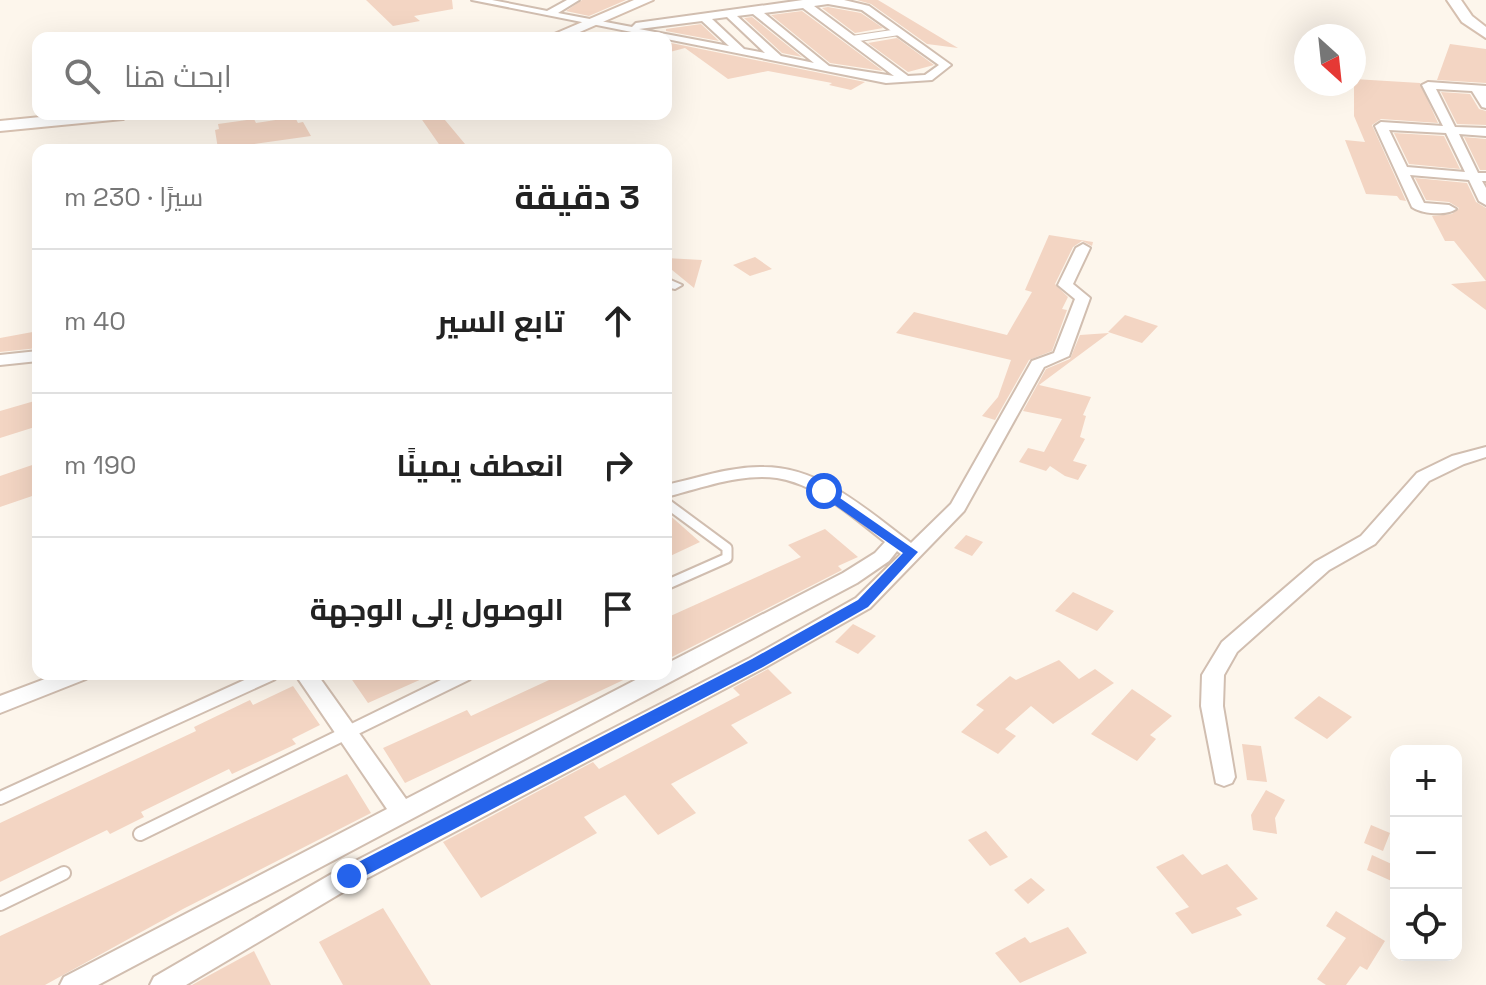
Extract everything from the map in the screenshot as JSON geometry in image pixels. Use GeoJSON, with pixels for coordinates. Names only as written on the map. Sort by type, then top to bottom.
{"type":"FeatureCollection","features":[{"type":"Feature","properties":{"kind":"main road"},"geometry":{"type":"LineString","coordinates":[[1454,0],[1467,19],[1485,32]]}},
{"type":"Feature","properties":{"kind":"main road"},"geometry":{"type":"LineString","coordinates":[[1470,0],[1484,22],[1485,32]]}},
{"type":"Feature","properties":{"kind":"main road"},"geometry":{"type":"LineString","coordinates":[[567,32],[643,7]]}},
{"type":"Feature","properties":{"kind":"main road"},"geometry":{"type":"LineString","coordinates":[[0,126],[62,120]]}},
{"type":"Feature","properties":{"kind":"street"},"geometry":{"type":"LineString","coordinates":[[477,0],[641,32]]}},
{"type":"Feature","properties":{"kind":"street"},"geometry":{"type":"LineString","coordinates":[[549,14],[574,0]]}},
{"type":"Feature","properties":{"kind":"street"},"geometry":{"type":"LineString","coordinates":[[621,28],[753,9],[803,3],[835,1],[861,6],[946,65],[928,78],[905,79],[803,3]]}},
{"type":"Feature","properties":{"kind":"street"},"geometry":{"type":"LineString","coordinates":[[643,7],[651,24]]}},
{"type":"Feature","properties":{"kind":"street"},"geometry":{"type":"LineString","coordinates":[[753,9],[833,72]]}},
{"type":"Feature","properties":{"kind":"street"},"geometry":{"type":"LineString","coordinates":[[728,13],[778,59]]}},
{"type":"Feature","properties":{"kind":"street"},"geometry":{"type":"LineString","coordinates":[[703,16],[741,52]]}},
{"type":"Feature","properties":{"kind":"street"},"geometry":{"type":"LineString","coordinates":[[672,38],[833,72],[886,80],[905,79]]}},
{"type":"Feature","properties":{"kind":"street"},"geometry":{"type":"LineString","coordinates":[[1486,105],[1481,88],[1428,85],[1451,130],[1481,176],[1486,201]]}},
{"type":"Feature","properties":{"kind":"street"},"geometry":{"type":"LineString","coordinates":[[1449,209],[1419,207],[1381,126],[1486,132]]}},
{"type":"Feature","properties":{"kind":"street"},"geometry":{"type":"LineString","coordinates":[[1404,171],[1481,176]]}},
{"type":"Feature","properties":{"kind":"street"},"geometry":{"type":"LineString","coordinates":[[672,670],[850,578],[904,547],[958,507],[1038,364],[1061,356],[1083,298],[1065,285],[1083,248]]}},
{"type":"Feature","properties":{"kind":"street"},"geometry":{"type":"LineString","coordinates":[[0,360],[32,357]]}},
{"type":"Feature","properties":{"kind":"street"},"geometry":{"type":"LineString","coordinates":[[1224,777],[1212,706],[1213,675],[1229,647],[1322,566],[1368,540],[1423,477],[1458,460],[1486,452]]}},
{"type":"Feature","properties":{"kind":"street"},"geometry":{"type":"LineString","coordinates":[[672,490],[764,471],[795,476],[824,491],[904,547]]}},
{"type":"Feature","properties":{"kind":"street"},"geometry":{"type":"LineString","coordinates":[[163,985],[349,876],[757,663],[863,603],[904,547]]}},
{"type":"Feature","properties":{"kind":"street"},"geometry":{"type":"LineString","coordinates":[[0,705],[64,680]]}},
{"type":"Feature","properties":{"kind":"street"},"geometry":{"type":"LineString","coordinates":[[310,680],[401,811]]}},
{"type":"Feature","properties":{"kind":"street"},"geometry":{"type":"LineString","coordinates":[[73,985],[653,680]]}},
{"type":"Feature","properties":{"kind":"lane"},"geometry":{"type":"LineString","coordinates":[[852,39],[899,32]]}},
{"type":"Feature","properties":{"kind":"lane"},"geometry":{"type":"LineString","coordinates":[[672,507],[727,548],[727,558],[672,582]]}},
{"type":"Feature","properties":{"kind":"lane"},"geometry":{"type":"LineString","coordinates":[[0,798],[259,680]]}},
{"type":"Feature","properties":{"kind":"lane"},"geometry":{"type":"LineString","coordinates":[[140,834],[455,680]]}},
{"type":"Feature","properties":{"kind":"lane"},"geometry":{"type":"LineString","coordinates":[[0,904],[64,873]]}},
{"type":"Feature","properties":{"kind":"building"},"geometry":{"type":"Polygon","coordinates":[[[366,0],[452,0],[453,9],[414,16],[420,21],[393,26],[366,0]]]}},
{"type":"Feature","properties":{"kind":"building"},"geometry":{"type":"Polygon","coordinates":[[[582,0],[626,0],[589,16],[566,11],[582,0]]]}},
{"type":"Feature","properties":{"kind":"building"},"geometry":{"type":"Polygon","coordinates":[[[857,0],[878,0],[958,48],[927,44],[871,4],[857,0]]]}},
{"type":"Feature","properties":{"kind":"building"},"geometry":{"type":"Polygon","coordinates":[[[822,8],[861,13],[883,28],[855,33],[822,8]]]}},
{"type":"Feature","properties":{"kind":"building"},"geometry":{"type":"Polygon","coordinates":[[[802,11],[883,71],[830,63],[771,15],[802,11]]]}},
{"type":"Feature","properties":{"kind":"building"},"geometry":{"type":"Polygon","coordinates":[[[752,17],[802,57],[782,53],[744,18],[752,17]]]}},
{"type":"Feature","properties":{"kind":"building"},"geometry":{"type":"Polygon","coordinates":[[[701,24],[719,41],[666,31],[701,24]]]}},
{"type":"Feature","properties":{"kind":"building"},"geometry":{"type":"Polygon","coordinates":[[[897,38],[934,65],[908,72],[868,43],[897,38]]]}},
{"type":"Feature","properties":{"kind":"building"},"geometry":{"type":"Polygon","coordinates":[[[672,43],[865,82],[851,90],[829,85],[832,83],[768,71],[728,79],[685,48],[672,51],[672,43]]]}},
{"type":"Feature","properties":{"kind":"building"},"geometry":{"type":"Polygon","coordinates":[[[1450,44],[1486,49],[1486,83],[1437,80],[1450,44]]]}},
{"type":"Feature","properties":{"kind":"building"},"geometry":{"type":"Polygon","coordinates":[[[1366,80],[1420,83],[1438,123],[1381,119],[1372,125],[1406,201],[1397,196],[1366,194],[1345,140],[1365,142],[1354,116],[1354,96],[1366,96],[1366,80]]]}},
{"type":"Feature","properties":{"kind":"building"},"geometry":{"type":"Polygon","coordinates":[[[1441,92],[1470,94],[1479,109],[1486,111],[1486,125],[1457,124],[1441,92]]]}},
{"type":"Feature","properties":{"kind":"building"},"geometry":{"type":"Polygon","coordinates":[[[247,120],[256,123],[296,120],[298,123],[303,122],[311,136],[254,144],[217,144],[215,130],[219,129],[218,124],[247,120]]]}},
{"type":"Feature","properties":{"kind":"building"},"geometry":{"type":"Polygon","coordinates":[[[422,120],[445,120],[465,144],[439,144],[422,120]]]}},
{"type":"Feature","properties":{"kind":"building"},"geometry":{"type":"Polygon","coordinates":[[[1394,133],[1444,136],[1460,169],[1409,164],[1394,133]]]}},
{"type":"Feature","properties":{"kind":"building"},"geometry":{"type":"Polygon","coordinates":[[[1464,137],[1486,139],[1486,170],[1480,170],[1464,137]]]}},
{"type":"Feature","properties":{"kind":"building"},"geometry":{"type":"Polygon","coordinates":[[[1415,178],[1467,183],[1476,202],[1486,208],[1486,281],[1454,241],[1445,241],[1432,216],[1452,214],[1459,208],[1449,202],[1426,200],[1415,178]]]}},
{"type":"Feature","properties":{"kind":"building"},"geometry":{"type":"Polygon","coordinates":[[[1049,235],[1093,242],[1092,246],[1082,241],[1073,247],[1055,284],[1068,297],[1062,309],[1067,310],[1052,351],[1029,360],[995,420],[982,416],[998,397],[1011,360],[896,333],[914,312],[1007,335],[1032,292],[1025,290],[1049,235]]]}},
{"type":"Feature","properties":{"kind":"building"},"geometry":{"type":"Polygon","coordinates":[[[755,257],[772,269],[750,276],[733,265],[755,257]]]}},
{"type":"Feature","properties":{"kind":"building"},"geometry":{"type":"Polygon","coordinates":[[[672,258],[702,260],[694,288],[672,270],[672,258]]]}},
{"type":"Feature","properties":{"kind":"building"},"geometry":{"type":"Polygon","coordinates":[[[1486,281],[1486,310],[1451,284],[1486,281]]]}},
{"type":"Feature","properties":{"kind":"building"},"geometry":{"type":"Polygon","coordinates":[[[1125,315],[1158,326],[1142,343],[1108,332],[1125,315]]]}},
{"type":"Feature","properties":{"kind":"building"},"geometry":{"type":"Polygon","coordinates":[[[32,332],[32,349],[0,352],[0,338],[32,332]]]}},
{"type":"Feature","properties":{"kind":"building"},"geometry":{"type":"Polygon","coordinates":[[[1109,333],[1039,385],[1091,397],[1083,415],[1086,416],[1080,437],[1085,439],[1073,461],[1087,465],[1078,480],[1050,466],[1046,471],[1019,462],[1028,448],[1044,452],[1062,419],[1023,411],[1046,369],[1070,359],[1080,335],[1109,333]]]}},
{"type":"Feature","properties":{"kind":"building"},"geometry":{"type":"Polygon","coordinates":[[[32,402],[32,428],[0,438],[0,411],[32,402]]]}},
{"type":"Feature","properties":{"kind":"building"},"geometry":{"type":"Polygon","coordinates":[[[32,465],[32,496],[0,507],[0,476],[32,465]]]}},
{"type":"Feature","properties":{"kind":"building"},"geometry":{"type":"Polygon","coordinates":[[[672,517],[700,542],[672,555],[672,517]]]}},
{"type":"Feature","properties":{"kind":"building"},"geometry":{"type":"Polygon","coordinates":[[[825,529],[858,557],[838,566],[842,570],[672,657],[672,615],[801,557],[788,545],[825,529]]]}},
{"type":"Feature","properties":{"kind":"building"},"geometry":{"type":"Polygon","coordinates":[[[966,535],[983,542],[972,556],[954,548],[966,535]]]}},
{"type":"Feature","properties":{"kind":"building"},"geometry":{"type":"Polygon","coordinates":[[[1073,592],[1114,611],[1097,631],[1055,611],[1073,592]]]}},
{"type":"Feature","properties":{"kind":"building"},"geometry":{"type":"Polygon","coordinates":[[[853,624],[876,636],[858,654],[835,642],[853,624]]]}},
{"type":"Feature","properties":{"kind":"building"},"geometry":{"type":"Polygon","coordinates":[[[1059,660],[1079,679],[1095,669],[1114,683],[1053,724],[1031,706],[1005,729],[1016,736],[998,754],[961,732],[984,710],[976,705],[1010,676],[1016,680],[1059,660]]]}},
{"type":"Feature","properties":{"kind":"building"},"geometry":{"type":"Polygon","coordinates":[[[768,669],[792,693],[731,725],[748,743],[671,784],[696,813],[658,835],[625,795],[584,817],[597,833],[481,898],[443,842],[593,762],[599,769],[740,695],[733,688],[768,669]]]}},
{"type":"Feature","properties":{"kind":"building"},"geometry":{"type":"Polygon","coordinates":[[[352,680],[420,680],[368,703],[352,680]]]}},
{"type":"Feature","properties":{"kind":"building"},"geometry":{"type":"Polygon","coordinates":[[[549,680],[623,680],[405,783],[383,748],[467,710],[471,716],[549,680]]]}},
{"type":"Feature","properties":{"kind":"building"},"geometry":{"type":"Polygon","coordinates":[[[293,686],[320,725],[292,739],[296,744],[232,774],[229,769],[141,812],[144,817],[110,834],[107,830],[0,882],[0,823],[196,731],[194,727],[250,700],[253,705],[293,686]]]}},
{"type":"Feature","properties":{"kind":"building"},"geometry":{"type":"Polygon","coordinates":[[[1132,689],[1172,716],[1150,735],[1156,739],[1137,761],[1091,734],[1132,689]]]}},
{"type":"Feature","properties":{"kind":"building"},"geometry":{"type":"Polygon","coordinates":[[[1319,696],[1352,717],[1327,739],[1294,718],[1319,696]]]}},
{"type":"Feature","properties":{"kind":"building"},"geometry":{"type":"Polygon","coordinates":[[[1242,744],[1261,746],[1267,782],[1247,780],[1242,744]]]}},
{"type":"Feature","properties":{"kind":"building"},"geometry":{"type":"Polygon","coordinates":[[[347,774],[371,813],[183,909],[45,985],[0,985],[0,936],[347,774]]]}},
{"type":"Feature","properties":{"kind":"building"},"geometry":{"type":"Polygon","coordinates":[[[1266,790],[1285,800],[1275,818],[1277,834],[1253,830],[1251,815],[1266,790]]]}},
{"type":"Feature","properties":{"kind":"building"},"geometry":{"type":"Polygon","coordinates":[[[1371,825],[1390,833],[1383,851],[1364,843],[1371,825]]]}},
{"type":"Feature","properties":{"kind":"building"},"geometry":{"type":"Polygon","coordinates":[[[986,831],[1008,857],[990,866],[968,840],[986,831]]]}},
{"type":"Feature","properties":{"kind":"building"},"geometry":{"type":"Polygon","coordinates":[[[1183,854],[1202,875],[1227,864],[1258,899],[1236,908],[1242,915],[1192,934],[1175,913],[1189,907],[1156,867],[1183,854]]]}},
{"type":"Feature","properties":{"kind":"building"},"geometry":{"type":"Polygon","coordinates":[[[1372,855],[1390,863],[1390,880],[1367,870],[1372,855]]]}},
{"type":"Feature","properties":{"kind":"building"},"geometry":{"type":"Polygon","coordinates":[[[1031,878],[1045,890],[1028,904],[1014,890],[1031,878]]]}},
{"type":"Feature","properties":{"kind":"building"},"geometry":{"type":"Polygon","coordinates":[[[383,908],[431,985],[343,985],[319,942],[383,908]]]}},
{"type":"Feature","properties":{"kind":"building"},"geometry":{"type":"Polygon","coordinates":[[[1336,911],[1385,941],[1367,970],[1360,966],[1346,985],[1326,985],[1317,979],[1346,938],[1326,926],[1336,911]]]}},
{"type":"Feature","properties":{"kind":"building"},"geometry":{"type":"Polygon","coordinates":[[[1068,927],[1087,953],[1020,983],[995,953],[1025,937],[1030,943],[1068,927]]]}},
{"type":"Feature","properties":{"kind":"building"},"geometry":{"type":"Polygon","coordinates":[[[254,951],[271,985],[192,985],[208,976],[254,951]]]}},
{"type":"Feature","properties":{"kind":"route"},"geometry":{"type":"LineString","coordinates":[[349,876],[757,663],[863,603],[911,552],[824,491]]}}]}
